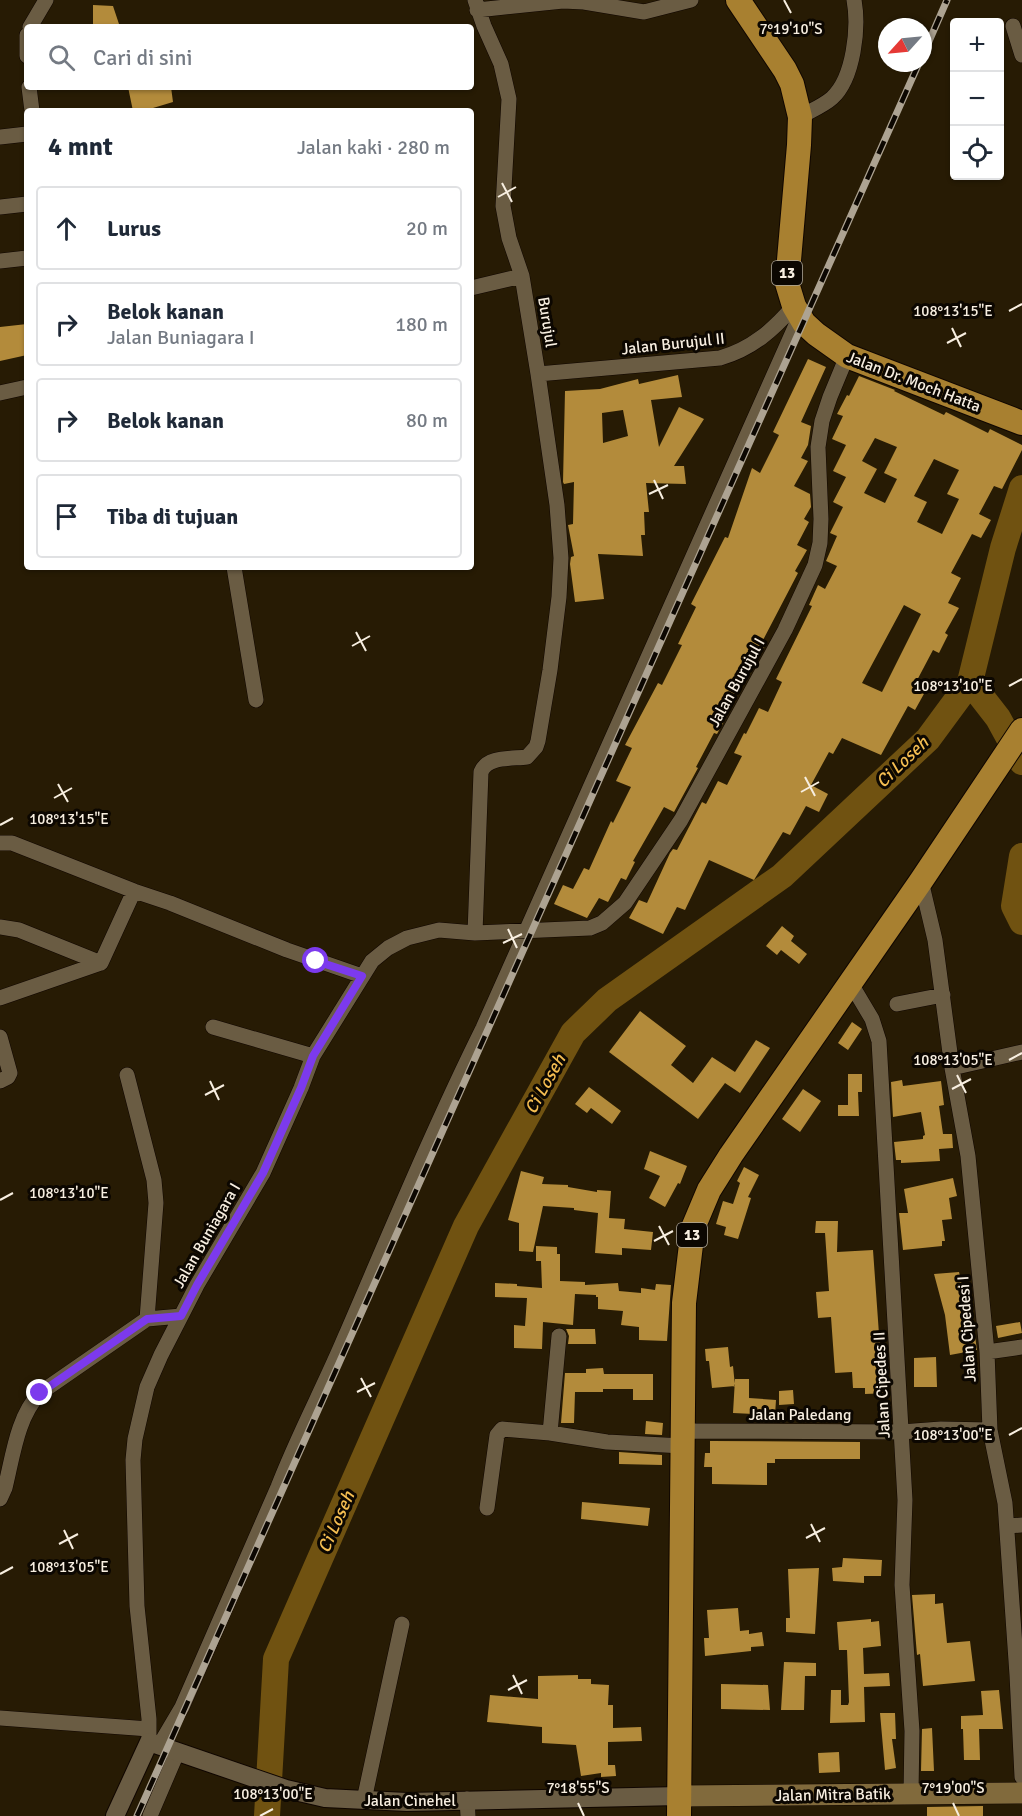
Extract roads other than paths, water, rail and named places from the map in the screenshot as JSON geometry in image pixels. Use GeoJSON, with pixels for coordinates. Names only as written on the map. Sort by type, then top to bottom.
{"type":"FeatureCollection","features":[{"type":"Feature","properties":{"kind":"highway","name":"13"},"geometry":{"type":"LineString","coordinates":[[738,0],[785,70],[792,84],[800,117],[787,274],[789,293],[797,311]]}},
{"type":"Feature","properties":{"kind":"highway","name":"Jalan Dr. Moch Hatta"},"geometry":{"type":"LineString","coordinates":[[797,311],[816,334],[848,356],[1017,417]]}},
{"type":"Feature","properties":{"kind":"highway","name":"13"},"geometry":{"type":"LineString","coordinates":[[680,1806],[684,1303],[693,1228],[705,1199],[719,1175],[1021,731]]}},
{"type":"Feature","properties":{"kind":"main road","name":"Jalan Mitra Batik"},"geometry":{"type":"LineString","coordinates":[[680,1806],[911,1794],[1022,1793]]}},
{"type":"Feature","properties":{"kind":"street"},"geometry":{"type":"LineString","coordinates":[[32,24],[45,0]]}},
{"type":"Feature","properties":{"kind":"street"},"geometry":{"type":"LineString","coordinates":[[476,5],[563,1],[584,2],[644,12],[691,0]]}},
{"type":"Feature","properties":{"kind":"street"},"geometry":{"type":"LineString","coordinates":[[800,117],[831,99],[844,81],[849,68],[857,27],[854,0]]}},
{"type":"Feature","properties":{"kind":"street","name":"Burujul"},"geometry":{"type":"LineString","coordinates":[[475,933],[481,772],[489,762],[527,757],[536,747],[560,597],[561,558],[557,505],[522,276],[509,238],[503,206],[509,99],[507,84],[476,5]]}},
{"type":"Feature","properties":{"kind":"street"},"geometry":{"type":"LineString","coordinates":[[1013,26],[1022,55]]}},
{"type":"Feature","properties":{"kind":"street"},"geometry":{"type":"LineString","coordinates":[[29,90],[32,108]]}},
{"type":"Feature","properties":{"kind":"street"},"geometry":{"type":"LineString","coordinates":[[0,137],[24,134]]}},
{"type":"Feature","properties":{"kind":"street"},"geometry":{"type":"LineString","coordinates":[[0,207],[24,204]]}},
{"type":"Feature","properties":{"kind":"street"},"geometry":{"type":"LineString","coordinates":[[0,261],[24,258]]}},
{"type":"Feature","properties":{"kind":"street"},"geometry":{"type":"LineString","coordinates":[[474,287],[522,276]]}},
{"type":"Feature","properties":{"kind":"street"},"geometry":{"type":"LineString","coordinates":[[115,1816],[152,1739],[182,1707],[292,1451],[338,1354],[394,1220],[526,930],[797,311]]}},
{"type":"Feature","properties":{"kind":"street","name":"Jalan Burujul II"},"geometry":{"type":"LineString","coordinates":[[538,374],[720,358],[737,354],[770,333],[797,311]]}},
{"type":"Feature","properties":{"kind":"street","name":"Jalan Burujul I"},"geometry":{"type":"LineString","coordinates":[[526,930],[590,928],[602,923],[625,903],[681,820],[785,630],[815,565],[820,543],[818,447],[830,397],[848,356]]}},
{"type":"Feature","properties":{"kind":"street"},"geometry":{"type":"LineString","coordinates":[[0,393],[24,388]]}},
{"type":"Feature","properties":{"kind":"street"},"geometry":{"type":"LineString","coordinates":[[234,570],[256,700]]}},
{"type":"Feature","properties":{"kind":"street"},"geometry":{"type":"LineString","coordinates":[[0,843],[12,843],[287,950],[362,976]]}},
{"type":"Feature","properties":{"kind":"street","name":"Jalan Cipedesi I"},"geometry":{"type":"LineString","coordinates":[[921,880],[935,940],[952,1068],[968,1156],[987,1352],[990,1430],[1005,1503],[1014,1526],[1022,1777]]}},
{"type":"Feature","properties":{"kind":"street"},"geometry":{"type":"LineString","coordinates":[[0,998],[101,963],[134,891]]}},
{"type":"Feature","properties":{"kind":"street"},"geometry":{"type":"LineString","coordinates":[[0,927],[19,930],[101,963]]}},
{"type":"Feature","properties":{"kind":"street","name":"Jalan Buniagara I"},"geometry":{"type":"LineString","coordinates":[[152,1739],[137,1606],[133,1460],[135,1439],[147,1387],[161,1355],[197,1285],[263,1173],[313,1056],[372,961],[388,948],[407,938],[439,930],[475,933],[526,930]]}},
{"type":"Feature","properties":{"kind":"street","name":"Jalan Cipedes II"},"geometry":{"type":"LineString","coordinates":[[850,982],[872,1019],[879,1041],[905,1500],[902,1586],[912,1731],[911,1794]]}},
{"type":"Feature","properties":{"kind":"street"},"geometry":{"type":"LineString","coordinates":[[897,1004],[943,995]]}},
{"type":"Feature","properties":{"kind":"street"},"geometry":{"type":"LineString","coordinates":[[213,1027],[313,1056]]}},
{"type":"Feature","properties":{"kind":"street"},"geometry":{"type":"LineString","coordinates":[[0,1037],[10,1073],[8,1077],[0,1081]]}},
{"type":"Feature","properties":{"kind":"street"},"geometry":{"type":"LineString","coordinates":[[952,1068],[1022,1052]]}},
{"type":"Feature","properties":{"kind":"street"},"geometry":{"type":"LineString","coordinates":[[127,1075],[154,1180],[156,1203],[147,1319]]}},
{"type":"Feature","properties":{"kind":"street"},"geometry":{"type":"LineString","coordinates":[[0,1499],[24,1414],[31,1402],[54,1382],[147,1319],[181,1316]]}},
{"type":"Feature","properties":{"kind":"street"},"geometry":{"type":"LineString","coordinates":[[550,1433],[559,1336]]}},
{"type":"Feature","properties":{"kind":"street"},"geometry":{"type":"LineString","coordinates":[[987,1352],[1022,1347]]}},
{"type":"Feature","properties":{"kind":"street","name":"Jalan Paledang"},"geometry":{"type":"LineString","coordinates":[[487,1508],[499,1432],[505,1429],[607,1442],[990,1430]]}},
{"type":"Feature","properties":{"kind":"street"},"geometry":{"type":"LineString","coordinates":[[364,1800],[402,1624]]}},
{"type":"Feature","properties":{"kind":"street"},"geometry":{"type":"LineString","coordinates":[[0,1718],[152,1739]]}},
{"type":"Feature","properties":{"kind":"street","name":"Jalan Cinehel"},"geometry":{"type":"LineString","coordinates":[[152,1739],[177,1753],[286,1789],[325,1798],[467,1808],[680,1806]]}},
{"type":"Feature","properties":{"kind":"street"},"geometry":{"type":"LineString","coordinates":[[150,1816],[177,1753]]}},
{"type":"Feature","properties":{"kind":"waterway","name":"Ci Loseh"},"geometry":{"type":"LineString","coordinates":[[267,1816],[276,1659],[466,1226],[573,1033],[607,1000],[782,876],[928,739],[970,682],[1003,548],[1022,488]]}},
{"type":"Feature","properties":{"kind":"waterway"},"geometry":{"type":"LineString","coordinates":[[970,682],[998,718],[1022,762]]}},
{"type":"Feature","properties":{"kind":"waterway"},"geometry":{"type":"LineString","coordinates":[[1022,856],[1014,906],[1022,922]]}},
{"type":"Feature","properties":{"kind":"railway"},"geometry":{"type":"LineString","coordinates":[[932,34],[947,0]]}},
{"type":"Feature","properties":{"kind":"railway"},"geometry":{"type":"LineString","coordinates":[[137,1816],[915,72]]}}]}
